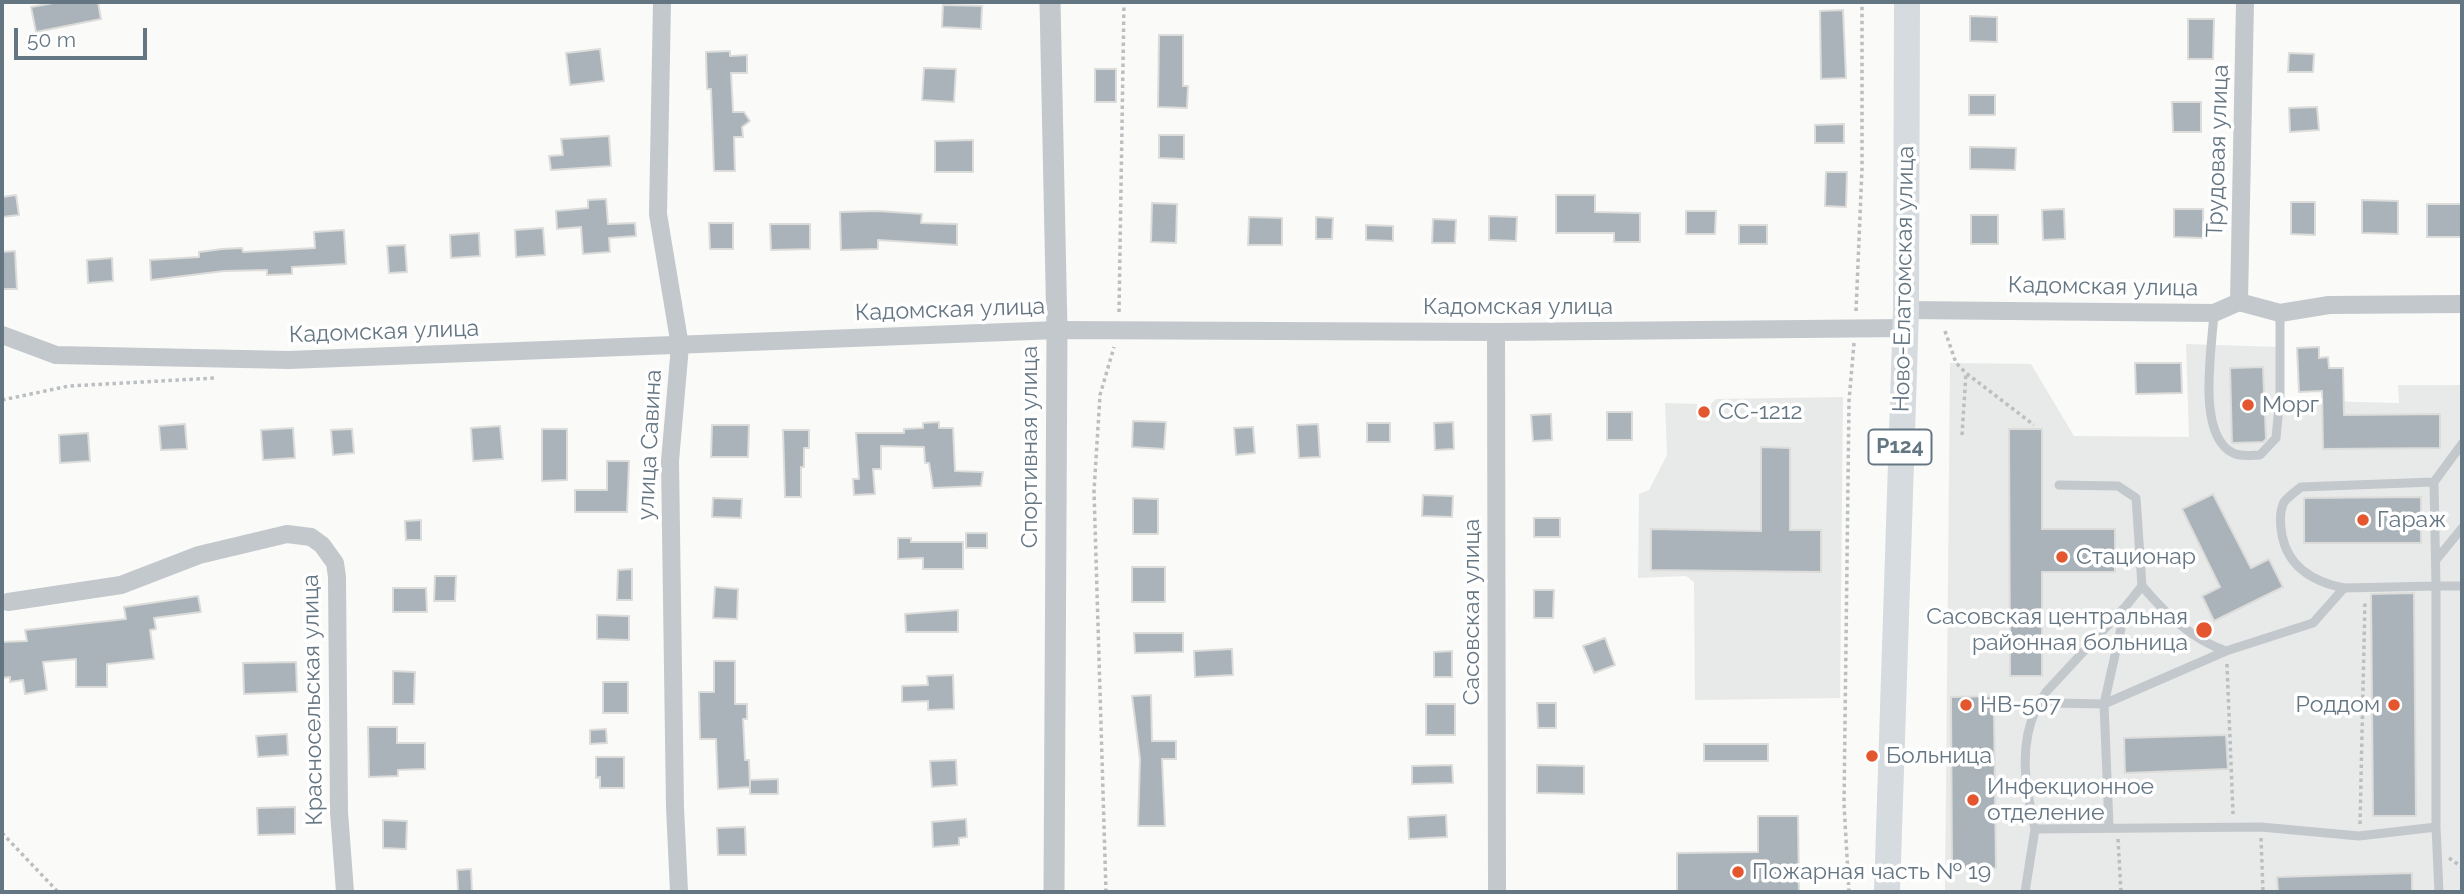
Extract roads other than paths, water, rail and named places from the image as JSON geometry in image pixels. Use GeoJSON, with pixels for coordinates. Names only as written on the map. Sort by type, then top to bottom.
{"type":"FeatureCollection","features":[{"type":"Feature","properties":{"kind":"main road","name":"Ново-Елатомская улица"},"geometry":{"type":"LineString","coordinates":[[1887,892],[1906,319],[1907,2]]}},
{"type":"Feature","properties":{"kind":"street","name":"улица Савина"},"geometry":{"type":"LineString","coordinates":[[662,2],[659,214],[680,346],[670,461],[679,892]]}},
{"type":"Feature","properties":{"kind":"street","name":"Спортивная улица"},"geometry":{"type":"LineString","coordinates":[[1050,2],[1057,330],[1054,892]]}},
{"type":"Feature","properties":{"kind":"street","name":"Трудовая улица"},"geometry":{"type":"LineString","coordinates":[[2239,302],[2245,2]]}},
{"type":"Feature","properties":{"kind":"street","name":"Кадомская улица"},"geometry":{"type":"LineString","coordinates":[[2,335],[56,355],[289,360],[1057,330],[1855,330],[1906,319],[2214,313],[2239,302]]}},
{"type":"Feature","properties":{"kind":"street"},"geometry":{"type":"LineString","coordinates":[[2239,302],[2280,313],[2329,305],[2462,304]]}},
{"type":"Feature","properties":{"kind":"street","name":"Сасовская улица"},"geometry":{"type":"LineString","coordinates":[[1496,332],[1497,892]]}},
{"type":"Feature","properties":{"kind":"street","name":"Красносельская улица"},"geometry":{"type":"LineString","coordinates":[[8,602],[121,585],[199,555],[287,534],[311,537],[322,545],[335,564],[337,577],[338,812],[345,892]]}},
{"type":"Feature","properties":{"kind":"lane"},"geometry":{"type":"LineString","coordinates":[[2214,313],[2210,396],[2212,422],[2219,442],[2235,454],[2260,455],[2276,438],[2280,396],[2280,313]]}},
{"type":"Feature","properties":{"kind":"lane"},"geometry":{"type":"LineString","coordinates":[[2439,892],[2436,827],[2434,482],[2462,444]]}},
{"type":"Feature","properties":{"kind":"lane"},"geometry":{"type":"LineString","coordinates":[[2434,482],[2301,487],[2285,501],[2279,520],[2284,546],[2298,568],[2324,584],[2344,588],[2462,586]]}},
{"type":"Feature","properties":{"kind":"lane"},"geometry":{"type":"LineString","coordinates":[[2059,485],[2118,486],[2136,498],[2142,586],[2159,606],[2196,638],[2226,651]]}},
{"type":"Feature","properties":{"kind":"lane"},"geometry":{"type":"LineString","coordinates":[[2436,560],[2462,528]]}},
{"type":"Feature","properties":{"kind":"lane"},"geometry":{"type":"LineString","coordinates":[[2025,892],[2035,829],[2025,763],[2026,730],[2046,692],[2142,586]]}},
{"type":"Feature","properties":{"kind":"lane"},"geometry":{"type":"LineString","coordinates":[[2035,709],[2053,703],[2104,704],[2226,651],[2313,624],[2344,588]]}},
{"type":"Feature","properties":{"kind":"lane"},"geometry":{"type":"LineString","coordinates":[[2113,826],[2104,704],[2126,606]]}},
{"type":"Feature","properties":{"kind":"lane"},"geometry":{"type":"LineString","coordinates":[[2035,829],[2233,826],[2359,836],[2436,827]]}},
{"type":"Feature","properties":{"kind":"place","name":"Морг"},"geometry":{"type":"Point","coordinates":[2248,405]}},
{"type":"Feature","properties":{"kind":"place","name":"СС-1212"},"geometry":{"type":"Point","coordinates":[1704,412]}},
{"type":"Feature","properties":{"kind":"place","name":"Гараж"},"geometry":{"type":"Point","coordinates":[2363,520]}},
{"type":"Feature","properties":{"kind":"place","name":"Стационар"},"geometry":{"type":"Point","coordinates":[2062,557]}},
{"type":"Feature","properties":{"kind":"place","name":"Сасовская центральная районная больница"},"geometry":{"type":"Point","coordinates":[2204,630]}},
{"type":"Feature","properties":{"kind":"place","name":"НВ-507"},"geometry":{"type":"Point","coordinates":[1966,705]}},
{"type":"Feature","properties":{"kind":"place","name":"Роддом"},"geometry":{"type":"Point","coordinates":[2394,705]}},
{"type":"Feature","properties":{"kind":"place","name":"Больница"},"geometry":{"type":"Point","coordinates":[1872,756]}},
{"type":"Feature","properties":{"kind":"place","name":"Инфекционное отделение"},"geometry":{"type":"Point","coordinates":[1973,800]}},
{"type":"Feature","properties":{"kind":"place","name":"Пожарная часть № 19"},"geometry":{"type":"Point","coordinates":[1738,872]}}]}
